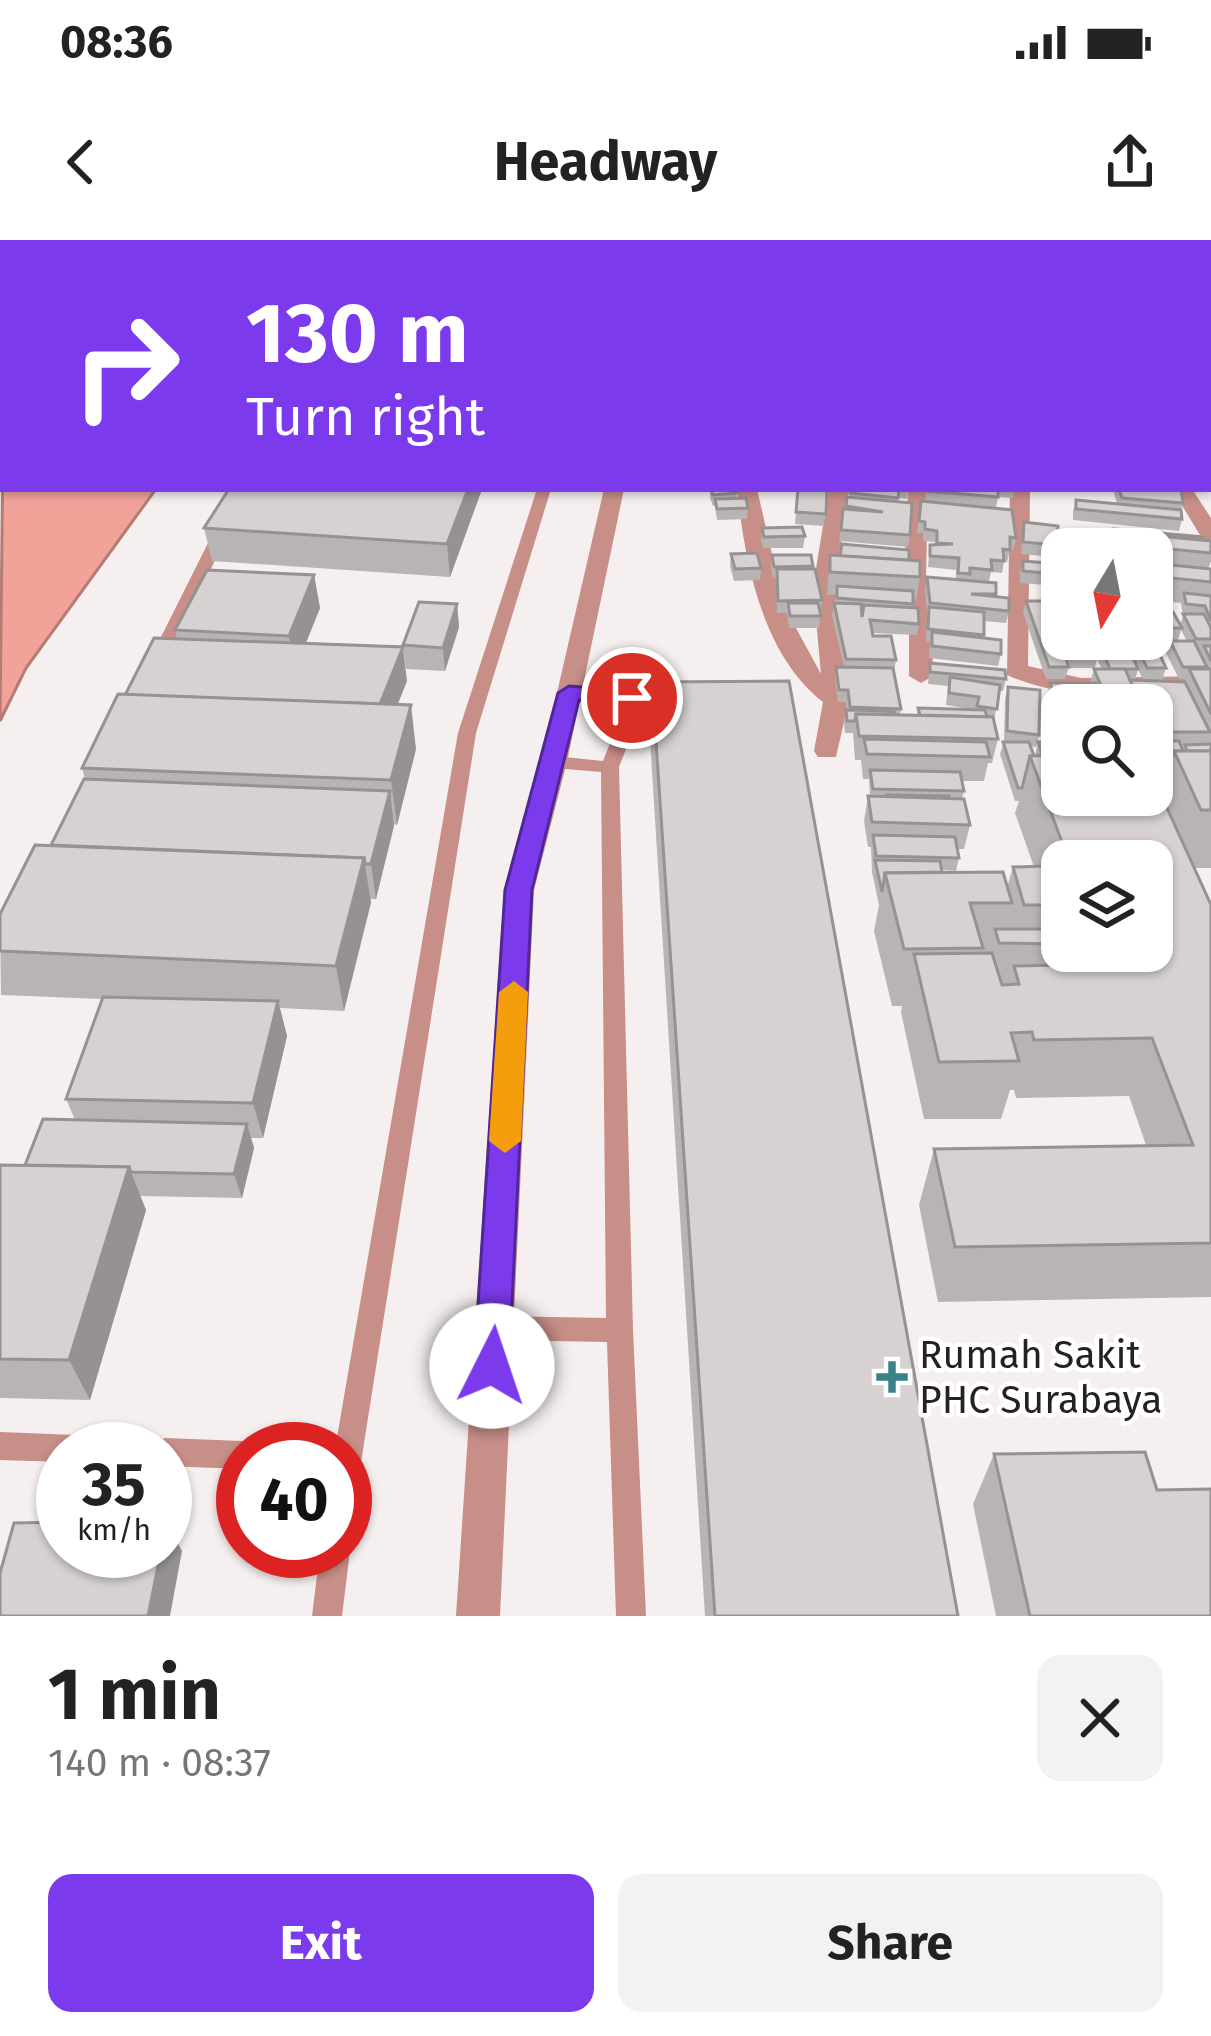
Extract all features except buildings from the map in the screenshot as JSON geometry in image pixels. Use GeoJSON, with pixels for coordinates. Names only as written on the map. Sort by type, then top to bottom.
{"type":"FeatureCollection","features":[{"type":"Feature","properties":{"kind":"street"},"geometry":{"type":"LineString","coordinates":[[478,1616],[519,890],[554,762],[613,492]]}},
{"type":"Feature","properties":{"kind":"street"},"geometry":{"type":"LineString","coordinates":[[748,492],[768,589],[788,643],[817,690],[836,700]]}},
{"type":"Feature","properties":{"kind":"street"},"geometry":{"type":"LineString","coordinates":[[827,752],[836,700],[824,586],[839,492]]}},
{"type":"Feature","properties":{"kind":"street"},"geometry":{"type":"LineString","coordinates":[[918,492],[915,578],[920,589],[921,676]]}},
{"type":"Feature","properties":{"kind":"street"},"geometry":{"type":"LineString","coordinates":[[1020,492],[1013,663],[1028,679],[1211,683]]}},
{"type":"Feature","properties":{"kind":"street"},"geometry":{"type":"LineString","coordinates":[[1184,492],[1211,535]]}},
{"type":"Feature","properties":{"kind":"lane"},"geometry":{"type":"LineString","coordinates":[[146,685],[241,492]]}},
{"type":"Feature","properties":{"kind":"lane"},"geometry":{"type":"LineString","coordinates":[[353,1422],[467,733],[543,492]]}},
{"type":"Feature","properties":{"kind":"lane"},"geometry":{"type":"LineString","coordinates":[[569,693],[620,693],[635,703],[610,767],[620,1330],[631,1616]]}},
{"type":"Feature","properties":{"kind":"lane"},"geometry":{"type":"LineString","coordinates":[[554,762],[610,767]]}},
{"type":"Feature","properties":{"kind":"lane"},"geometry":{"type":"LineString","coordinates":[[494,1328],[620,1330]]}},
{"type":"Feature","properties":{"kind":"lane"},"geometry":{"type":"LineString","coordinates":[[0,1446],[36,1447]]}},
{"type":"Feature","properties":{"kind":"lane"},"geometry":{"type":"LineString","coordinates":[[327,1616],[332,1578]]}},
{"type":"Feature","properties":{"kind":"shaded area"},"geometry":{"type":"Polygon","coordinates":[[[2,492],[154,492],[26,668],[0,721],[2,492]]]}},
{"type":"Feature","properties":{"kind":"slow traffic"},"geometry":{"type":"LineString","coordinates":[[505,1141],[514,992]]}},
{"type":"Feature","properties":{"kind":"place","name":"Rumah Sakit PHC Surabaya"},"geometry":{"type":"Point","coordinates":[892,1377]}},
{"type":"Feature","properties":{"kind":"route"},"geometry":{"type":"LineString","coordinates":[[492,1366],[519,890],[569,693],[620,693],[632,698]]}}]}
